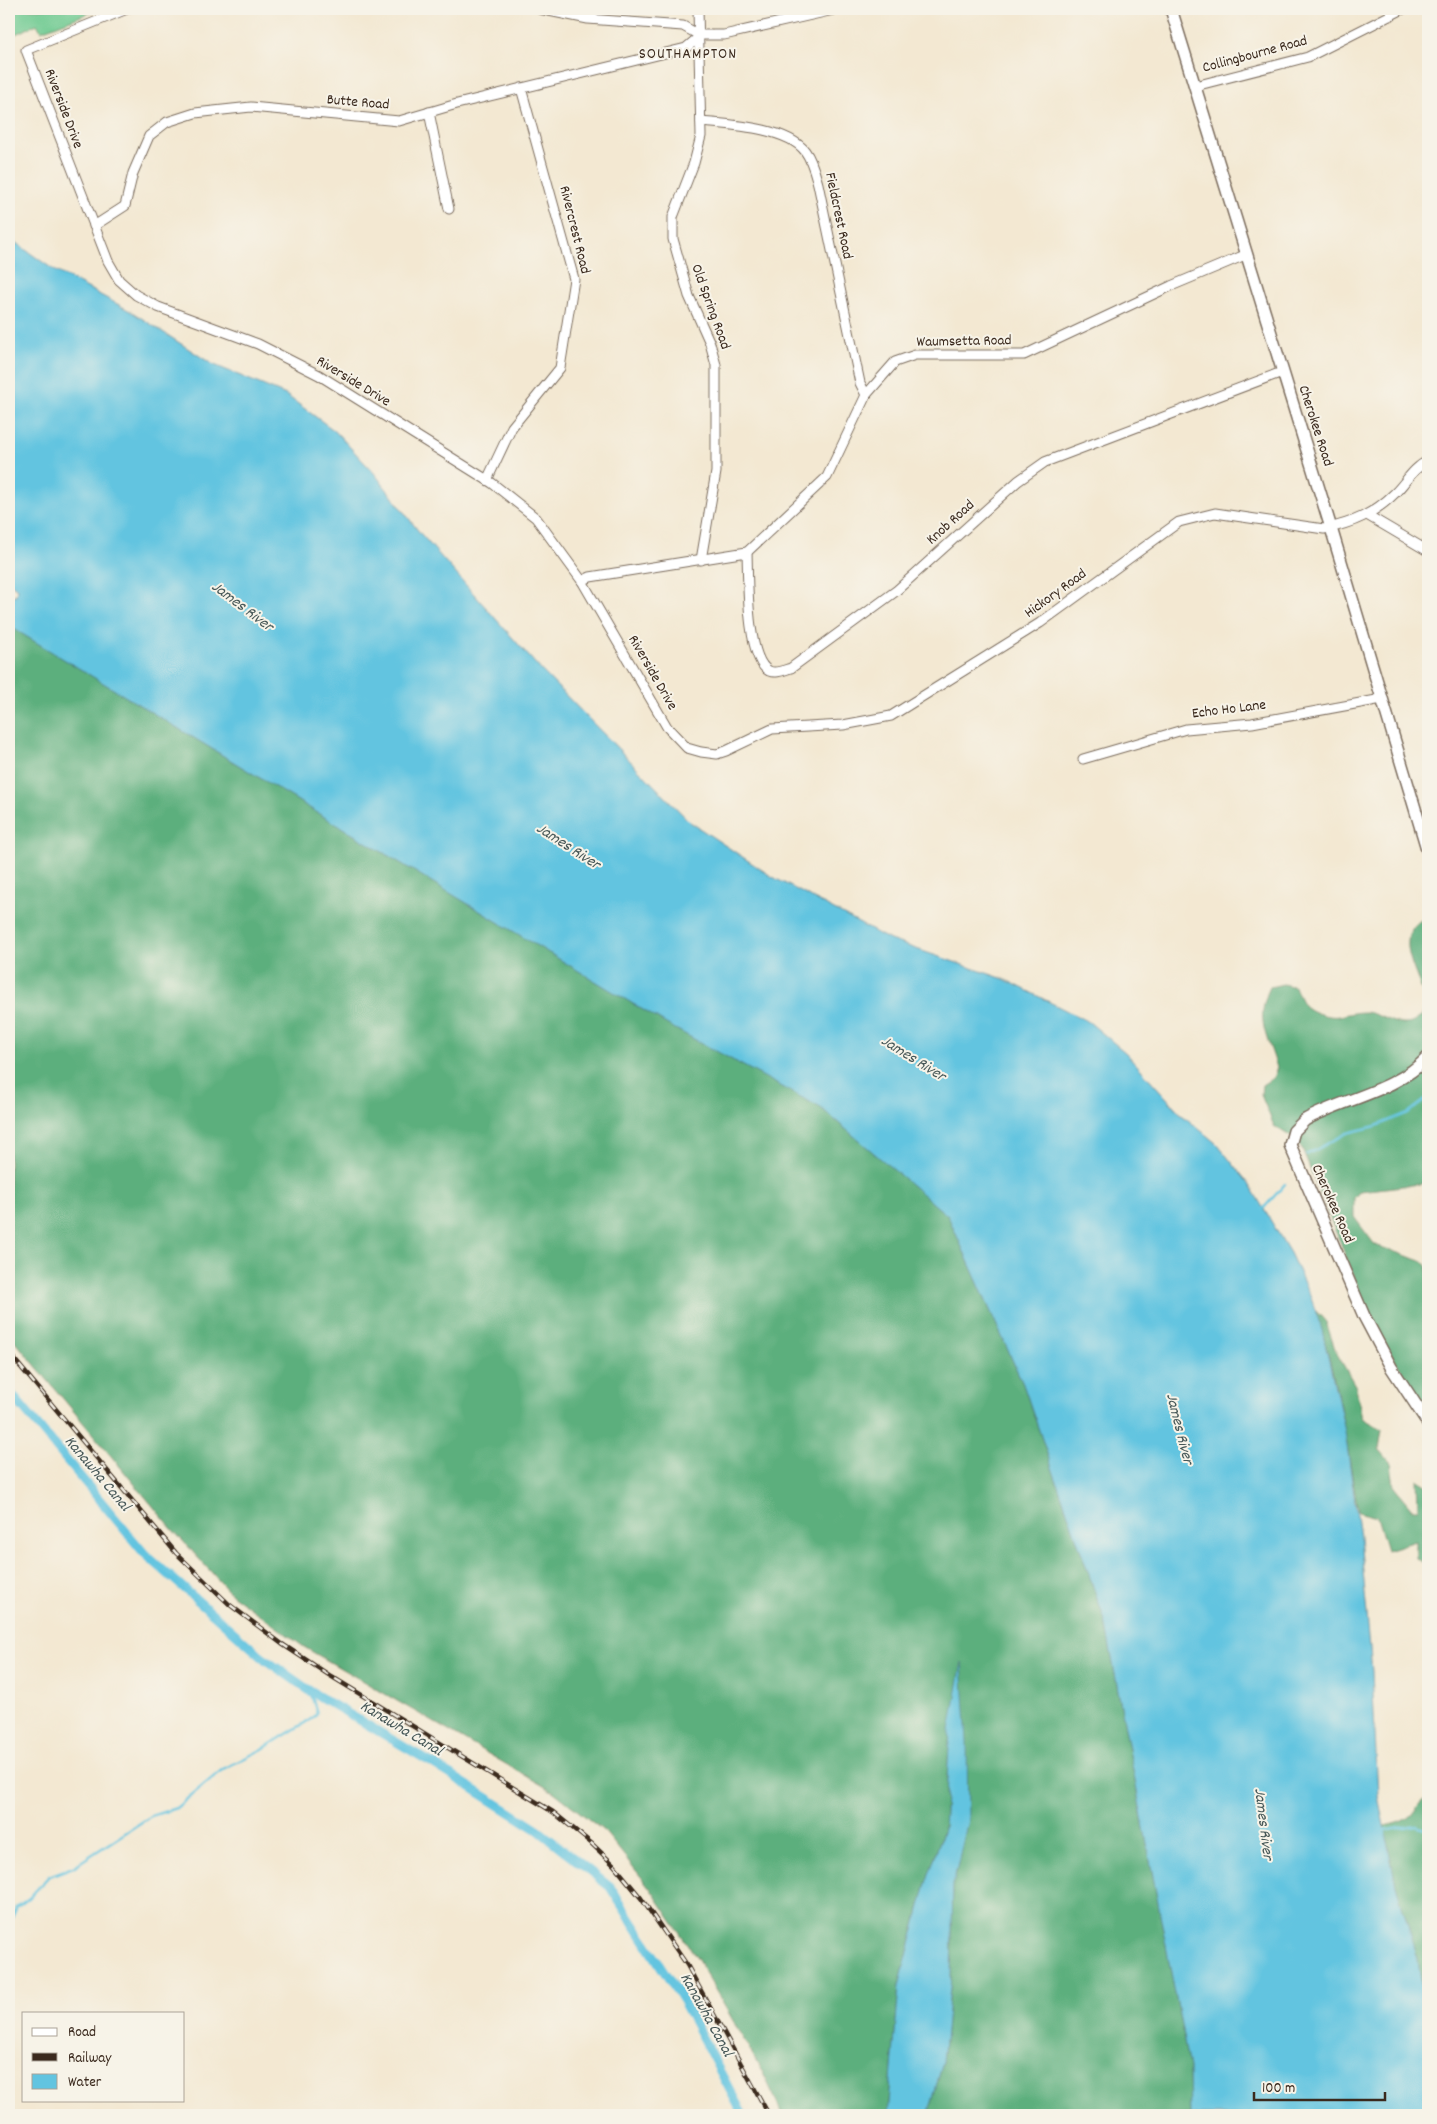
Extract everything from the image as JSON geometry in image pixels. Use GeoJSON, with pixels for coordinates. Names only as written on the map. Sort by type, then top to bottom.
{"type":"FeatureCollection","features":[{"type":"Feature","properties":{"kind":"street","name":"Riverside Drive"},"geometry":{"type":"LineString","coordinates":[[127,9],[26,50],[108,261],[119,280],[136,295],[158,307],[258,344],[319,375],[487,480],[536,518],[582,581],[667,727],[687,748]]}},
{"type":"Feature","properties":{"kind":"street"},"geometry":{"type":"LineString","coordinates":[[539,9],[588,19],[683,26],[699,36],[724,35],[838,9]]}},
{"type":"Feature","properties":{"kind":"street","name":"Old Spring Road"},"geometry":{"type":"LineString","coordinates":[[698,9],[701,136],[694,163],[673,217],[673,239],[689,296],[710,343],[716,365],[716,472],[701,560]]}},
{"type":"Feature","properties":{"kind":"street","name":"Cherokee Road"},"geometry":{"type":"LineString","coordinates":[[1171,9],[1331,528],[1428,852]]}},
{"type":"Feature","properties":{"kind":"street","name":"Collingbourne Road"},"geometry":{"type":"LineString","coordinates":[[1195,86],[1308,57],[1403,9]]}},
{"type":"Feature","properties":{"kind":"street","name":"Butte Road"},"geometry":{"type":"LineString","coordinates":[[94,226],[125,206],[134,173],[150,136],[167,122],[195,113],[252,107],[399,121],[521,88],[686,48],[699,36]]}},
{"type":"Feature","properties":{"kind":"street","name":"Rivercrest Road"},"geometry":{"type":"LineString","coordinates":[[487,480],[512,427],[560,368],[574,279],[521,88]]}},
{"type":"Feature","properties":{"kind":"street"},"geometry":{"type":"LineString","coordinates":[[429,112],[449,209]]}},
{"type":"Feature","properties":{"kind":"street","name":"Fieldcrest Road"},"geometry":{"type":"LineString","coordinates":[[701,122],[771,132],[784,136],[805,151],[812,162],[860,383],[866,395]]}},
{"type":"Feature","properties":{"kind":"street","name":"Waumsetta Road"},"geometry":{"type":"LineString","coordinates":[[747,552],[827,477],[866,395],[895,362],[914,355],[1024,355],[1171,286],[1246,255]]}},
{"type":"Feature","properties":{"kind":"street","name":"Knob Road"},"geometry":{"type":"LineString","coordinates":[[747,552],[752,632],[756,652],[760,664],[774,673],[791,668],[896,592],[1018,481],[1045,462],[1282,372]]}},
{"type":"Feature","properties":{"kind":"street","name":"Hickory Road"},"geometry":{"type":"LineString","coordinates":[[687,748],[717,754],[772,729],[844,725],[891,716],[1040,623],[1179,522],[1215,513],[1324,529],[1331,528],[1362,519],[1394,494],[1420,464],[1428,461]]}},
{"type":"Feature","properties":{"kind":"street"},"geometry":{"type":"LineString","coordinates":[[1367,515],[1428,551]]}},
{"type":"Feature","properties":{"kind":"street"},"geometry":{"type":"LineString","coordinates":[[582,581],[590,577],[747,552]]}},
{"type":"Feature","properties":{"kind":"street","name":"Echo Ho Lane"},"geometry":{"type":"LineString","coordinates":[[1083,759],[1186,729],[1252,723],[1382,699]]}},
{"type":"Feature","properties":{"kind":"street","name":"Cherokee Road"},"geometry":{"type":"LineString","coordinates":[[1428,1057],[1410,1072],[1382,1088],[1304,1120],[1294,1131],[1290,1146],[1372,1332],[1391,1366],[1428,1423]]}},
{"type":"Feature","properties":{"kind":"green space"},"geometry":{"type":"Polygon","coordinates":[[[9,9],[100,9],[41,31],[37,24],[9,37],[9,9]]]}},
{"type":"Feature","properties":{"kind":"green space"},"geometry":{"type":"Polygon","coordinates":[[[9,626],[668,1025],[821,1108],[948,1216],[1023,1384],[1105,1621],[1189,2068],[1190,2115],[928,2115],[943,2062],[951,1977],[953,1885],[968,1820],[950,1730],[944,1829],[926,1883],[899,1986],[888,2115],[783,2115],[762,2071],[698,1960],[650,1888],[605,1832],[554,1792],[304,1647],[231,1594],[172,1529],[9,1334],[9,626]]]}},
{"type":"Feature","properties":{"kind":"green space"},"geometry":{"type":"Polygon","coordinates":[[[1428,916],[1428,1183],[1360,1191],[1354,1198],[1354,1217],[1375,1245],[1424,1262],[1428,1267],[1428,1413],[1388,1349],[1362,1296],[1299,1142],[1274,1126],[1261,1095],[1262,1085],[1273,1078],[1277,1068],[1264,1028],[1263,1019],[1265,999],[1270,987],[1283,984],[1295,987],[1306,1007],[1326,1016],[1365,1012],[1394,1022],[1409,1024],[1422,1015],[1425,1005],[1412,965],[1409,938],[1414,926],[1428,916]]]}},
{"type":"Feature","properties":{"kind":"green space"},"geometry":{"type":"Polygon","coordinates":[[[1315,1310],[1326,1322],[1336,1352],[1356,1387],[1362,1418],[1382,1429],[1379,1449],[1391,1463],[1394,1487],[1412,1509],[1418,1509],[1417,1479],[1428,1486],[1428,1566],[1416,1558],[1416,1541],[1387,1550],[1377,1517],[1358,1512],[1335,1385],[1315,1310]]]}},
{"type":"Feature","properties":{"kind":"green space"},"geometry":{"type":"Polygon","coordinates":[[[1428,1798],[1428,1983],[1421,1984],[1418,1959],[1396,1885],[1384,1826],[1405,1819],[1411,1815],[1422,1801],[1428,1798]]]}},
{"type":"Feature","properties":{"kind":"water","name":"James River"},"geometry":{"type":"Polygon","coordinates":[[[9,238],[54,270],[132,312],[212,364],[286,395],[335,431],[375,474],[420,533],[541,670],[690,822],[771,876],[890,940],[1004,979],[1089,1022],[1126,1053],[1182,1115],[1217,1144],[1249,1184],[1290,1253],[1311,1298],[1322,1330],[1345,1431],[1360,1537],[1372,1671],[1378,1796],[1396,1885],[1418,1959],[1427,2032],[1428,2115],[1190,2115],[1189,2068],[1105,1621],[1023,1384],[948,1216],[821,1108],[668,1025],[9,626],[9,596],[16,595],[17,589],[9,582],[9,238]]]}},
{"type":"Feature","properties":{"kind":"water"},"geometry":{"type":"Polygon","coordinates":[[[962,1662],[967,1741],[968,1820],[953,1885],[951,1977],[943,2062],[928,2115],[888,2115],[899,1986],[926,1883],[944,1829],[950,1730],[962,1662]]]}},
{"type":"Feature","properties":{"kind":"waterway"},"geometry":{"type":"LineString","coordinates":[[1306,1155],[1347,1133],[1376,1126],[1408,1113],[1428,1098]]}},
{"type":"Feature","properties":{"kind":"waterway"},"geometry":{"type":"LineString","coordinates":[[1263,1209],[1285,1184]]}},
{"type":"Feature","properties":{"kind":"waterway","name":"Kanawha Canal"},"geometry":{"type":"LineString","coordinates":[[9,1391],[144,1553],[263,1658],[310,1691],[437,1766],[538,1830],[610,1887],[683,2001],[743,2115]]}},
{"type":"Feature","properties":{"kind":"waterway"},"geometry":{"type":"LineString","coordinates":[[9,1924],[17,1907],[29,1898],[49,1876],[73,1867],[151,1816],[176,1808],[223,1769],[261,1750],[311,1719],[317,1713],[310,1691]]}},
{"type":"Feature","properties":{"kind":"waterway"},"geometry":{"type":"LineString","coordinates":[[1384,1831],[1416,1825],[1428,1829]]}},
{"type":"Feature","properties":{"kind":"railway"},"geometry":{"type":"LineString","coordinates":[[9,1353],[176,1553],[230,1605],[282,1644],[329,1675],[553,1812],[591,1843],[614,1865],[641,1898],[687,1965],[769,2115]]}},
{"type":"Feature","properties":{"kind":"district","name":"SOUTHAMPTON"},"geometry":{"type":"Point","coordinates":[688,54]}}]}
